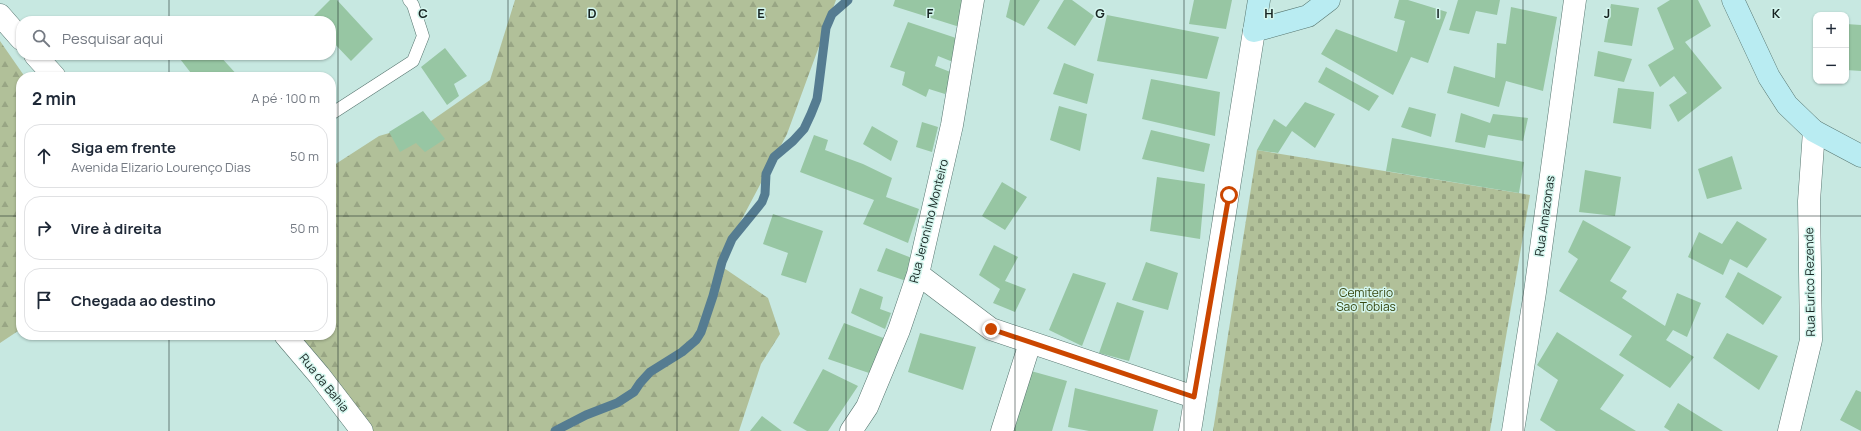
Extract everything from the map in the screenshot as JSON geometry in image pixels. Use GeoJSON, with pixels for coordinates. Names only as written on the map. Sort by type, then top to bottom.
{"type":"FeatureCollection","features":[{"type":"Feature","properties":{"kind":"street","name":"Rua Jeronimo Monteiro"},"geometry":{"type":"LineString","coordinates":[[851,431],[867,407],[899,330],[918,274],[952,125],[973,0]]}},
{"type":"Feature","properties":{"kind":"street"},"geometry":{"type":"LineString","coordinates":[[1190,431],[1194,397],[1229,195],[1259,0]]}},
{"type":"Feature","properties":{"kind":"street"},"geometry":{"type":"LineString","coordinates":[[1254,31],[1308,16],[1329,0]]}},
{"type":"Feature","properties":{"kind":"street","name":"Rua Amazonas"},"geometry":{"type":"LineString","coordinates":[[1513,431],[1535,292],[1574,0]]}},
{"type":"Feature","properties":{"kind":"street"},"geometry":{"type":"LineString","coordinates":[[1733,0],[1769,77],[1787,105],[1814,131],[1861,156]]}},
{"type":"Feature","properties":{"kind":"street"},"geometry":{"type":"LineString","coordinates":[[0,16],[16,34]]}},
{"type":"Feature","properties":{"kind":"street"},"geometry":{"type":"LineString","coordinates":[[40,60],[50,72]]}},
{"type":"Feature","properties":{"kind":"street","name":"Rua Eurico Rezende"},"geometry":{"type":"LineString","coordinates":[[1789,431],[1811,340],[1809,201],[1814,131]]}},
{"type":"Feature","properties":{"kind":"street"},"geometry":{"type":"LineString","coordinates":[[918,274],[991,329],[1194,397]]}},
{"type":"Feature","properties":{"kind":"street","name":"Rua da Bahia"},"geometry":{"type":"LineString","coordinates":[[289,340],[319,374],[362,431]]}},
{"type":"Feature","properties":{"kind":"street"},"geometry":{"type":"LineString","coordinates":[[1002,431],[1030,342]]}},
{"type":"Feature","properties":{"kind":"lane"},"geometry":{"type":"LineString","coordinates":[[336,111],[413,61],[423,36],[413,5],[409,0]]}},
{"type":"Feature","properties":{"kind":"green space"},"geometry":{"type":"Polygon","coordinates":[[[515,0],[836,0],[787,134],[718,264],[768,298],[780,334],[761,364],[739,431],[356,431],[323,384],[280,347],[276,340],[336,340],[336,164],[379,136],[431,121],[490,80],[515,0]]]}},
{"type":"Feature","properties":{"kind":"green space"},"geometry":{"type":"Polygon","coordinates":[[[0,41],[22,72],[16,72],[16,332],[0,343],[0,41]]]}},
{"type":"Feature","properties":{"kind":"green space","name":"Cemiterio Sao Tobias"},"geometry":{"type":"Polygon","coordinates":[[[1257,150],[1530,195],[1490,431],[1213,431],[1257,150]]]}},
{"type":"Feature","properties":{"kind":"building"},"geometry":{"type":"Polygon","coordinates":[[[330,0],[337,0],[373,39],[351,61],[336,45],[336,16],[314,16],[330,0]]]}},
{"type":"Feature","properties":{"kind":"building"},"geometry":{"type":"Polygon","coordinates":[[[895,0],[969,0],[966,29],[893,6],[895,0]]]}},
{"type":"Feature","properties":{"kind":"building"},"geometry":{"type":"Polygon","coordinates":[[[1010,0],[1040,0],[1024,26],[1006,17],[1010,0]]]}},
{"type":"Feature","properties":{"kind":"building"},"geometry":{"type":"Polygon","coordinates":[[[1064,0],[1072,0],[1094,16],[1075,46],[1047,28],[1064,0]]]}},
{"type":"Feature","properties":{"kind":"building"},"geometry":{"type":"Polygon","coordinates":[[[1194,0],[1232,0],[1226,29],[1189,24],[1194,0]]]}},
{"type":"Feature","properties":{"kind":"building"},"geometry":{"type":"Polygon","coordinates":[[[1399,0],[1408,0],[1447,12],[1428,63],[1411,57],[1393,95],[1321,54],[1336,29],[1397,52],[1405,21],[1394,18],[1399,0]]]}},
{"type":"Feature","properties":{"kind":"building"},"geometry":{"type":"Polygon","coordinates":[[[1458,0],[1500,0],[1497,15],[1476,11],[1469,34],[1449,30],[1458,0]]]}},
{"type":"Feature","properties":{"kind":"building"},"geometry":{"type":"Polygon","coordinates":[[[1670,0],[1698,0],[1711,26],[1685,42],[1722,88],[1678,122],[1669,105],[1687,93],[1674,76],[1660,87],[1648,65],[1674,49],[1657,8],[1670,0]]]}},
{"type":"Feature","properties":{"kind":"building"},"geometry":{"type":"Polygon","coordinates":[[[1611,4],[1639,8],[1632,46],[1604,42],[1611,4]]]}},
{"type":"Feature","properties":{"kind":"building"},"geometry":{"type":"Polygon","coordinates":[[[1511,7],[1557,17],[1543,91],[1506,81],[1499,107],[1447,93],[1454,66],[1495,78],[1497,43],[1506,44],[1511,7]]]}},
{"type":"Feature","properties":{"kind":"building"},"geometry":{"type":"Polygon","coordinates":[[[1107,15],[1219,37],[1207,79],[1097,61],[1107,15]]]}},
{"type":"Feature","properties":{"kind":"building"},"geometry":{"type":"Polygon","coordinates":[[[908,22],[962,40],[953,62],[938,56],[935,66],[953,73],[945,94],[929,89],[926,97],[902,85],[905,72],[890,67],[908,22]]]}},
{"type":"Feature","properties":{"kind":"building"},"geometry":{"type":"Polygon","coordinates":[[[1849,24],[1861,25],[1861,71],[1849,70],[1849,24]]]}},
{"type":"Feature","properties":{"kind":"building"},"geometry":{"type":"Polygon","coordinates":[[[445,48],[467,76],[454,84],[459,96],[447,105],[421,67],[445,48]]]}},
{"type":"Feature","properties":{"kind":"building"},"geometry":{"type":"Polygon","coordinates":[[[1598,51],[1632,59],[1624,82],[1594,76],[1598,51]]]}},
{"type":"Feature","properties":{"kind":"building"},"geometry":{"type":"Polygon","coordinates":[[[181,60],[224,60],[234,72],[190,72],[181,60]]]}},
{"type":"Feature","properties":{"kind":"building"},"geometry":{"type":"Polygon","coordinates":[[[1064,63],[1094,74],[1087,104],[1053,94],[1064,63]]]}},
{"type":"Feature","properties":{"kind":"building"},"geometry":{"type":"Polygon","coordinates":[[[1326,67],[1379,96],[1369,111],[1318,82],[1326,67]]]}},
{"type":"Feature","properties":{"kind":"building"},"geometry":{"type":"Polygon","coordinates":[[[1151,79],[1220,92],[1215,136],[1142,119],[1151,79]]]}},
{"type":"Feature","properties":{"kind":"building"},"geometry":{"type":"Polygon","coordinates":[[[1618,88],[1654,92],[1651,129],[1613,123],[1618,88]]]}},
{"type":"Feature","properties":{"kind":"building"},"geometry":{"type":"Polygon","coordinates":[[[1305,102],[1335,114],[1315,148],[1292,131],[1278,153],[1257,150],[1274,119],[1286,127],[1305,102]]]}},
{"type":"Feature","properties":{"kind":"building"},"geometry":{"type":"Polygon","coordinates":[[[1059,106],[1087,114],[1080,151],[1050,140],[1059,106]]]}},
{"type":"Feature","properties":{"kind":"building"},"geometry":{"type":"Polygon","coordinates":[[[1409,107],[1436,114],[1431,137],[1401,127],[1409,107]]]}},
{"type":"Feature","properties":{"kind":"building"},"geometry":{"type":"Polygon","coordinates":[[[423,111],[445,139],[425,152],[416,143],[400,152],[389,132],[423,111]]]}},
{"type":"Feature","properties":{"kind":"building"},"geometry":{"type":"Polygon","coordinates":[[[1461,113],[1490,123],[1493,114],[1528,118],[1523,141],[1488,135],[1485,148],[1455,142],[1461,113]]]}},
{"type":"Feature","properties":{"kind":"building"},"geometry":{"type":"Polygon","coordinates":[[[922,122],[938,127],[932,152],[916,147],[922,122]]]}},
{"type":"Feature","properties":{"kind":"building"},"geometry":{"type":"Polygon","coordinates":[[[872,126],[898,141],[891,161],[863,144],[872,126]]]}},
{"type":"Feature","properties":{"kind":"building"},"geometry":{"type":"Polygon","coordinates":[[[1151,130],[1210,144],[1204,172],[1142,159],[1151,130]]]}},
{"type":"Feature","properties":{"kind":"building"},"geometry":{"type":"Polygon","coordinates":[[[814,135],[828,140],[825,150],[863,164],[892,178],[886,197],[919,209],[908,243],[863,224],[874,200],[800,172],[814,135]]]}},
{"type":"Feature","properties":{"kind":"building"},"geometry":{"type":"Polygon","coordinates":[[[1392,138],[1524,162],[1519,193],[1386,171],[1392,138]]]}},
{"type":"Feature","properties":{"kind":"building"},"geometry":{"type":"Polygon","coordinates":[[[1732,156],[1742,189],[1707,199],[1698,169],[1732,156]]]}},
{"type":"Feature","properties":{"kind":"building"},"geometry":{"type":"Polygon","coordinates":[[[1585,170],[1621,177],[1615,216],[1579,212],[1585,170]]]}},
{"type":"Feature","properties":{"kind":"building"},"geometry":{"type":"Polygon","coordinates":[[[1157,177],[1205,184],[1200,239],[1150,231],[1157,177]]]}},
{"type":"Feature","properties":{"kind":"building"},"geometry":{"type":"Polygon","coordinates":[[[1002,182],[1027,197],[1005,230],[982,216],[1002,182]]]}},
{"type":"Feature","properties":{"kind":"building"},"geometry":{"type":"Polygon","coordinates":[[[773,214],[823,231],[806,283],[781,275],[788,253],[763,244],[773,214]]]}},
{"type":"Feature","properties":{"kind":"building"},"geometry":{"type":"Polygon","coordinates":[[[1583,220],[1631,247],[1610,281],[1627,291],[1622,298],[1665,326],[1677,293],[1701,303],[1687,337],[1673,330],[1666,340],[1694,357],[1670,388],[1619,355],[1632,336],[1559,291],[1578,259],[1568,252],[1583,220]]]}},
{"type":"Feature","properties":{"kind":"building"},"geometry":{"type":"Polygon","coordinates":[[[1737,221],[1767,239],[1747,268],[1730,259],[1723,275],[1688,257],[1699,232],[1722,244],[1737,221]]]}},
{"type":"Feature","properties":{"kind":"building"},"geometry":{"type":"Polygon","coordinates":[[[994,245],[1018,257],[1005,281],[1026,289],[1015,312],[993,303],[1000,289],[979,275],[994,245]]]}},
{"type":"Feature","properties":{"kind":"building"},"geometry":{"type":"Polygon","coordinates":[[[886,248],[917,260],[912,283],[877,271],[886,248]]]}},
{"type":"Feature","properties":{"kind":"building"},"geometry":{"type":"Polygon","coordinates":[[[1146,262],[1178,273],[1168,310],[1132,300],[1146,262]]]}},
{"type":"Feature","properties":{"kind":"building"},"geometry":{"type":"Polygon","coordinates":[[[1738,272],[1782,297],[1763,325],[1725,297],[1738,272]]]}},
{"type":"Feature","properties":{"kind":"building"},"geometry":{"type":"Polygon","coordinates":[[[1073,273],[1106,283],[1082,346],[1049,330],[1073,273]]]}},
{"type":"Feature","properties":{"kind":"building"},"geometry":{"type":"Polygon","coordinates":[[[860,288],[883,297],[880,309],[891,313],[885,329],[851,313],[860,288]]]}},
{"type":"Feature","properties":{"kind":"building"},"geometry":{"type":"Polygon","coordinates":[[[1117,302],[1144,311],[1129,361],[1099,353],[1117,302]]]}},
{"type":"Feature","properties":{"kind":"building"},"geometry":{"type":"Polygon","coordinates":[[[844,323],[886,339],[869,373],[828,359],[844,323]]]}},
{"type":"Feature","properties":{"kind":"building"},"geometry":{"type":"Polygon","coordinates":[[[1557,332],[1624,375],[1600,409],[1636,431],[1556,431],[1540,420],[1558,380],[1537,365],[1557,332]]]}},
{"type":"Feature","properties":{"kind":"building"},"geometry":{"type":"Polygon","coordinates":[[[920,333],[976,347],[963,390],[908,372],[920,333]]]}},
{"type":"Feature","properties":{"kind":"building"},"geometry":{"type":"Polygon","coordinates":[[[1727,333],[1778,356],[1759,390],[1713,358],[1727,333]]]}},
{"type":"Feature","properties":{"kind":"building"},"geometry":{"type":"Polygon","coordinates":[[[823,369],[858,386],[828,431],[807,431],[793,423],[823,369]]]}},
{"type":"Feature","properties":{"kind":"building"},"geometry":{"type":"Polygon","coordinates":[[[1031,371],[1067,381],[1052,431],[1014,431],[1031,371]]]}},
{"type":"Feature","properties":{"kind":"building"},"geometry":{"type":"Polygon","coordinates":[[[1075,388],[1158,410],[1153,431],[1089,431],[1068,427],[1075,388]]]}},
{"type":"Feature","properties":{"kind":"building"},"geometry":{"type":"Polygon","coordinates":[[[1856,390],[1861,392],[1861,431],[1840,420],[1856,390]]]}},
{"type":"Feature","properties":{"kind":"building"},"geometry":{"type":"Polygon","coordinates":[[[1678,403],[1723,431],[1670,431],[1664,427],[1678,403]]]}},
{"type":"Feature","properties":{"kind":"building"},"geometry":{"type":"Polygon","coordinates":[[[762,416],[782,431],[750,431],[762,416]]]}},
{"type":"Feature","properties":{"kind":"waterway"},"geometry":{"type":"LineString","coordinates":[[555,431],[586,415],[617,403],[634,392],[650,372],[682,352],[696,340],[701,332],[722,262],[732,239],[762,202],[765,194],[766,174],[774,157],[793,141],[804,129],[811,114],[817,99],[826,28],[832,14],[848,0]]}},
{"type":"Feature","properties":{"kind":"route"},"geometry":{"type":"LineString","coordinates":[[991,329],[1194,397],[1229,195]]}}]}
